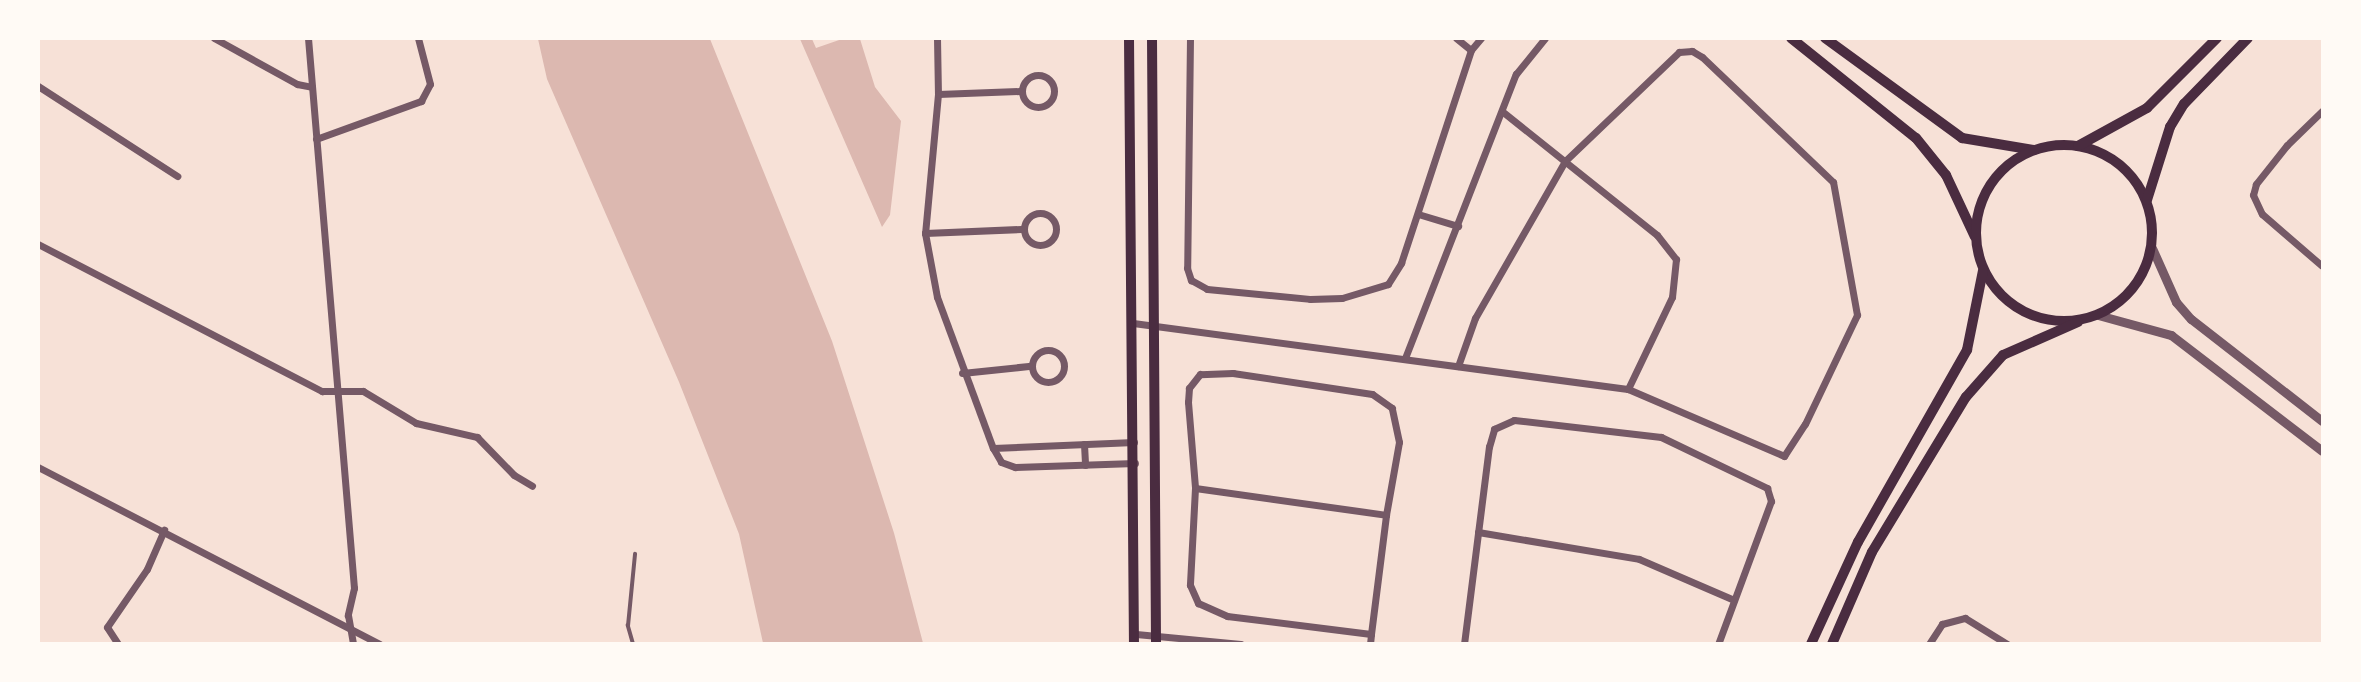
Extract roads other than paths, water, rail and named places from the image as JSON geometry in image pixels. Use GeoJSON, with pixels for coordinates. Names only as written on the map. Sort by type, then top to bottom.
{"type":"FeatureCollection","features":[{"type":"Feature","properties":{"kind":"main road"},"geometry":{"type":"LineString","coordinates":[[1129,38],[1136,463],[1135,639]]}},
{"type":"Feature","properties":{"kind":"main road"},"geometry":{"type":"LineString","coordinates":[[1152,38],[1157,325],[1157,640]]}},
{"type":"Feature","properties":{"kind":"main road"},"geometry":{"type":"LineString","coordinates":[[1791,38],[1916,138],[1946,175],[1975,237],[1983,271],[2002,298],[2031,316],[2081,321]]}},
{"type":"Feature","properties":{"kind":"main road"},"geometry":{"type":"LineString","coordinates":[[1825,38],[1962,138],[2034,150],[2078,146],[2147,108],[2217,38]]}},
{"type":"Feature","properties":{"kind":"main road"},"geometry":{"type":"LineString","coordinates":[[1832,643],[1872,552],[1966,397],[2003,355],[2098,316],[2134,289],[2152,248],[2147,200],[2170,127],[2185,104],[2248,38]]}},
{"type":"Feature","properties":{"kind":"main road"},"geometry":{"type":"LineString","coordinates":[[2078,146],[2119,164],[2147,200]]}},
{"type":"Feature","properties":{"kind":"main road"},"geometry":{"type":"LineString","coordinates":[[1975,237],[1984,193],[2006,167],[2034,150]]}},
{"type":"Feature","properties":{"kind":"main road"},"geometry":{"type":"LineString","coordinates":[[1811,643],[1858,542],[1967,350],[1983,271]]}},
{"type":"Feature","properties":{"kind":"street"},"geometry":{"type":"LineString","coordinates":[[214,38],[297,84],[312,87]]}},
{"type":"Feature","properties":{"kind":"street"},"geometry":{"type":"LineString","coordinates":[[308,38],[354,588],[348,615],[353,643]]}},
{"type":"Feature","properties":{"kind":"street"},"geometry":{"type":"LineString","coordinates":[[316,139],[421,101],[430,84],[418,38]]}},
{"type":"Feature","properties":{"kind":"street"},"geometry":{"type":"LineString","coordinates":[[937,38],[938,94],[925,233],[937,297],[962,373],[993,448],[1001,462],[1015,467],[1136,463]]}},
{"type":"Feature","properties":{"kind":"street"},"geometry":{"type":"LineString","coordinates":[[1189,38],[1187,268],[1191,280],[1207,289],[1310,299],[1369,293],[1388,284],[1401,263],[1471,50],[1482,38]]}},
{"type":"Feature","properties":{"kind":"street"},"geometry":{"type":"LineString","coordinates":[[1457,38],[1471,50]]}},
{"type":"Feature","properties":{"kind":"street"},"geometry":{"type":"LineString","coordinates":[[1405,358],[1516,74],[1545,38]]}},
{"type":"Feature","properties":{"kind":"street"},"geometry":{"type":"LineString","coordinates":[[1133,323],[1157,325],[1458,366],[1628,388],[1660,399],[1776,455],[1784,456],[1791,450],[1857,315],[1833,182],[1702,57],[1686,50],[1679,52],[1565,161],[1475,318],[1458,366]]}},
{"type":"Feature","properties":{"kind":"street"},"geometry":{"type":"LineString","coordinates":[[938,94],[1020,91],[1038,77],[1054,85],[1056,92],[1049,103],[1036,106],[1020,91]]}},
{"type":"Feature","properties":{"kind":"street"},"geometry":{"type":"LineString","coordinates":[[38,86],[177,176]]}},
{"type":"Feature","properties":{"kind":"street"},"geometry":{"type":"LineString","coordinates":[[2322,111],[2287,145],[2256,184],[2255,203],[2262,215],[2322,266]]}},
{"type":"Feature","properties":{"kind":"street"},"geometry":{"type":"LineString","coordinates":[[1503,112],[1657,235],[1675,259],[1672,297],[1628,388]]}},
{"type":"Feature","properties":{"kind":"street"},"geometry":{"type":"LineString","coordinates":[[1418,214],[1458,226]]}},
{"type":"Feature","properties":{"kind":"street"},"geometry":{"type":"LineString","coordinates":[[925,233],[1021,229],[1039,215],[1052,219],[1057,230],[1050,241],[1038,244],[1021,229]]}},
{"type":"Feature","properties":{"kind":"street"},"geometry":{"type":"LineString","coordinates":[[38,244],[322,391],[363,391],[416,423],[470,434],[487,443],[514,475],[532,486]]}},
{"type":"Feature","properties":{"kind":"street"},"geometry":{"type":"LineString","coordinates":[[2152,248],[2176,302],[2190,319],[2322,421]]}},
{"type":"Feature","properties":{"kind":"street"},"geometry":{"type":"LineString","coordinates":[[2098,316],[2171,335],[2322,450]]}},
{"type":"Feature","properties":{"kind":"street"},"geometry":{"type":"LineString","coordinates":[[962,373],[1029,366],[1047,351],[1060,356],[1065,366],[1058,377],[1045,380],[1029,366]]}},
{"type":"Feature","properties":{"kind":"street"},"geometry":{"type":"LineString","coordinates":[[1370,643],[1386,515],[1399,442],[1392,408],[1371,394],[1233,373],[1200,374],[1189,388],[1195,488],[1190,585],[1202,609],[1371,634]]}},
{"type":"Feature","properties":{"kind":"street"},"geometry":{"type":"LineString","coordinates":[[1464,643],[1489,447],[1494,429],[1501,423],[1527,421],[1661,437],[1767,488],[1771,501],[1732,599],[1718,643]]}},
{"type":"Feature","properties":{"kind":"street"},"geometry":{"type":"LineString","coordinates":[[993,448],[1135,442]]}},
{"type":"Feature","properties":{"kind":"street"},"geometry":{"type":"LineString","coordinates":[[1084,444],[1085,465]]}},
{"type":"Feature","properties":{"kind":"street"},"geometry":{"type":"LineString","coordinates":[[38,467],[164,530],[352,631],[380,643]]}},
{"type":"Feature","properties":{"kind":"street"},"geometry":{"type":"LineString","coordinates":[[1195,488],[1386,515]]}},
{"type":"Feature","properties":{"kind":"street"},"geometry":{"type":"LineString","coordinates":[[118,643],[107,627],[147,569],[164,530]]}},
{"type":"Feature","properties":{"kind":"street"},"geometry":{"type":"LineString","coordinates":[[1478,532],[1639,559],[1732,599]]}},
{"type":"Feature","properties":{"kind":"street"},"geometry":{"type":"LineString","coordinates":[[1929,643],[1942,624],[1965,618],[2007,643]]}},
{"type":"Feature","properties":{"kind":"street"},"geometry":{"type":"LineString","coordinates":[[1135,639],[1241,643]]}},
{"type":"Feature","properties":{"kind":"lane"},"geometry":{"type":"LineString","coordinates":[[633,643],[628,626],[635,554]]}}]}
